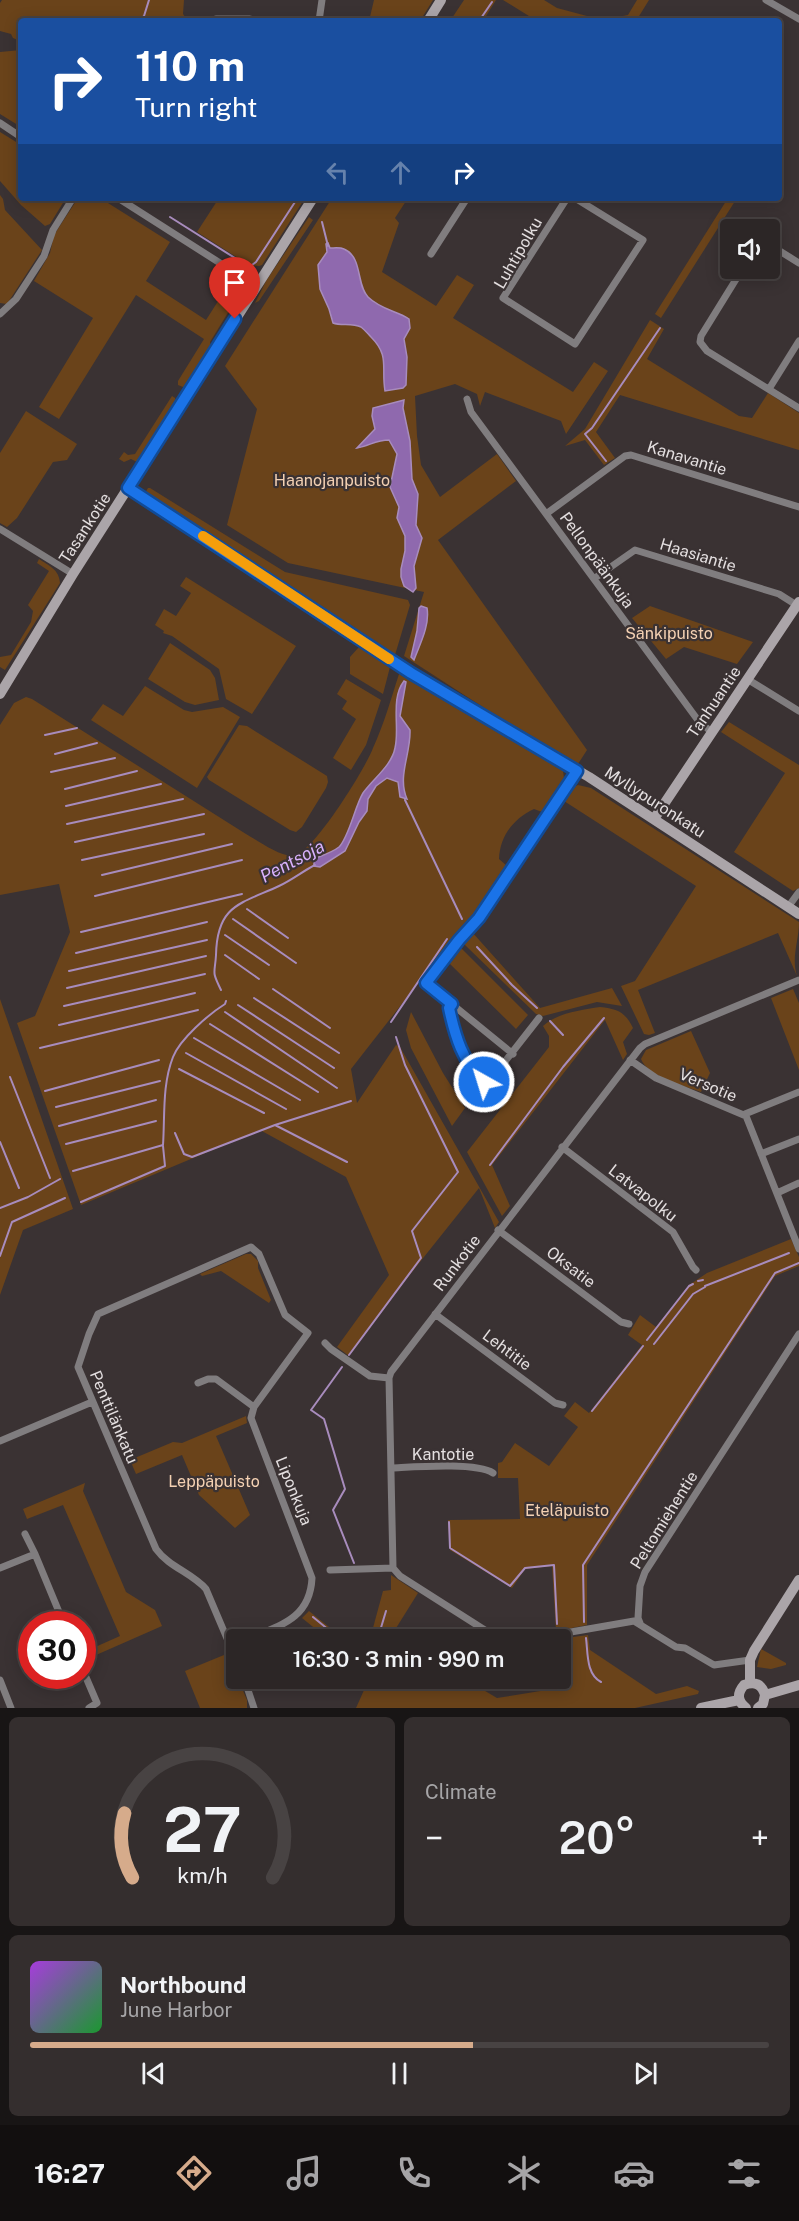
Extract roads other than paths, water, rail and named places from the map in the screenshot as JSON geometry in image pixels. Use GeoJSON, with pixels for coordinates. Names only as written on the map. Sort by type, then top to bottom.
{"type":"FeatureCollection","features":[{"type":"Feature","properties":{"kind":"street"},"geometry":{"type":"LineString","coordinates":[[319,18],[322,0]]}},
{"type":"Feature","properties":{"kind":"street"},"geometry":{"type":"LineString","coordinates":[[431,18],[441,0]]}},
{"type":"Feature","properties":{"kind":"street"},"geometry":{"type":"LineString","coordinates":[[766,0],[799,19]]}},
{"type":"Feature","properties":{"kind":"street"},"geometry":{"type":"LineString","coordinates":[[0,123],[18,135]]}},
{"type":"Feature","properties":{"kind":"street"},"geometry":{"type":"LineString","coordinates":[[0,314],[16,299],[44,256],[52,230],[71,201]]}},
{"type":"Feature","properties":{"kind":"street"},"geometry":{"type":"LineString","coordinates":[[123,201],[256,286]]}},
{"type":"Feature","properties":{"kind":"street","name":"Tasankotie"},"geometry":{"type":"LineString","coordinates":[[0,694],[73,574],[311,201]]}},
{"type":"Feature","properties":{"kind":"street"},"geometry":{"type":"LineString","coordinates":[[431,254],[465,201]]}},
{"type":"Feature","properties":{"kind":"street","name":"Luhtipolku"},"geometry":{"type":"LineString","coordinates":[[565,201],[504,298],[575,344],[643,240],[580,201]]}},
{"type":"Feature","properties":{"kind":"street"},"geometry":{"type":"LineString","coordinates":[[780,251],[799,263]]}},
{"type":"Feature","properties":{"kind":"street"},"geometry":{"type":"LineString","coordinates":[[736,279],[701,336],[700,342],[707,351],[799,408]]}},
{"type":"Feature","properties":{"kind":"street"},"geometry":{"type":"LineString","coordinates":[[769,389],[799,341]]}},
{"type":"Feature","properties":{"kind":"street","name":"Pellonpäänkuja"},"geometry":{"type":"LineString","coordinates":[[467,399],[471,412],[546,514],[700,723],[712,732]]}},
{"type":"Feature","properties":{"kind":"street","name":"Kanavantie"},"geometry":{"type":"LineString","coordinates":[[546,514],[625,456],[631,454],[799,507]]}},
{"type":"Feature","properties":{"kind":"street","name":"Myllypuronkatu"},"geometry":{"type":"LineString","coordinates":[[128,488],[411,673],[577,771],[799,914]]}},
{"type":"Feature","properties":{"kind":"street"},"geometry":{"type":"LineString","coordinates":[[0,529],[73,574]]}},
{"type":"Feature","properties":{"kind":"street","name":"Haasiantie"},"geometry":{"type":"LineString","coordinates":[[595,578],[635,550],[779,594],[798,605]]}},
{"type":"Feature","properties":{"kind":"street","name":"Tanhuantie"},"geometry":{"type":"LineString","coordinates":[[654,819],[798,605]]}},
{"type":"Feature","properties":{"kind":"street"},"geometry":{"type":"LineString","coordinates":[[747,678],[799,711]]}},
{"type":"Feature","properties":{"kind":"street"},"geometry":{"type":"LineString","coordinates":[[513,1054],[426,983],[479,918],[577,771]]}},
{"type":"Feature","properties":{"kind":"street"},"geometry":{"type":"LineString","coordinates":[[788,907],[799,892]]}},
{"type":"Feature","properties":{"kind":"street","name":"Runkotie"},"geometry":{"type":"LineString","coordinates":[[389,1378],[394,1368],[498,1230],[630,1060],[645,1044],[799,980]]}},
{"type":"Feature","properties":{"kind":"street"},"geometry":{"type":"LineString","coordinates":[[452,1004],[449,1008],[462,1051],[472,1071],[484,1082],[489,1082],[539,1018]]}},
{"type":"Feature","properties":{"kind":"street","name":"Versotie"},"geometry":{"type":"LineString","coordinates":[[630,1060],[656,1078],[745,1114],[798,1243]]}},
{"type":"Feature","properties":{"kind":"street"},"geometry":{"type":"LineString","coordinates":[[745,1114],[799,1092]]}},
{"type":"Feature","properties":{"kind":"street"},"geometry":{"type":"LineString","coordinates":[[761,1154],[799,1139]]}},
{"type":"Feature","properties":{"kind":"street","name":"Latvapolku"},"geometry":{"type":"LineString","coordinates":[[562,1147],[673,1232],[696,1270]]}},
{"type":"Feature","properties":{"kind":"street"},"geometry":{"type":"LineString","coordinates":[[777,1192],[799,1183]]}},
{"type":"Feature","properties":{"kind":"street","name":"Oksatie"},"geometry":{"type":"LineString","coordinates":[[498,1230],[621,1322],[629,1324]]}},
{"type":"Feature","properties":{"kind":"street","name":"Penttilänkatu"},"geometry":{"type":"LineString","coordinates":[[226,1629],[206,1589],[200,1582],[164,1559],[156,1549],[92,1402],[78,1367],[96,1316],[247,1248],[253,1248],[257,1252],[285,1315],[308,1333],[254,1407]]}},
{"type":"Feature","properties":{"kind":"street","name":"Lehtitie"},"geometry":{"type":"LineString","coordinates":[[435,1314],[555,1403],[563,1405]]}},
{"type":"Feature","properties":{"kind":"street","name":"Peltomiehentie"},"geometry":{"type":"LineString","coordinates":[[640,1623],[638,1618],[640,1586],[645,1572],[799,1334]]}},
{"type":"Feature","properties":{"kind":"street"},"geometry":{"type":"LineString","coordinates":[[325,1343],[370,1376],[389,1378],[393,1568],[400,1576],[483,1629]]}},
{"type":"Feature","properties":{"kind":"street"},"geometry":{"type":"LineString","coordinates":[[198,1383],[216,1379],[254,1407]]}},
{"type":"Feature","properties":{"kind":"street"},"geometry":{"type":"LineString","coordinates":[[0,1441],[92,1402]]}},
{"type":"Feature","properties":{"kind":"street","name":"Liponkuja"},"geometry":{"type":"LineString","coordinates":[[254,1407],[251,1415],[252,1423],[312,1578],[309,1596],[299,1614],[269,1629]]}},
{"type":"Feature","properties":{"kind":"street","name":"Kantotie"},"geometry":{"type":"LineString","coordinates":[[392,1468],[473,1467],[488,1469],[493,1473]]}},
{"type":"Feature","properties":{"kind":"street"},"geometry":{"type":"LineString","coordinates":[[25,1534],[59,1611]]}},
{"type":"Feature","properties":{"kind":"street"},"geometry":{"type":"LineString","coordinates":[[0,1568],[35,1554]]}},
{"type":"Feature","properties":{"kind":"street"},"geometry":{"type":"LineString","coordinates":[[330,1570],[393,1568]]}},
{"type":"Feature","properties":{"kind":"street"},"geometry":{"type":"LineString","coordinates":[[750,1683],[750,1660],[799,1580]]}},
{"type":"Feature","properties":{"kind":"street"},"geometry":{"type":"LineString","coordinates":[[571,1632],[631,1621],[640,1623],[676,1647],[684,1648],[711,1664],[750,1660]]}},
{"type":"Feature","properties":{"kind":"street"},"geometry":{"type":"LineString","coordinates":[[0,1680],[11,1708]]}},
{"type":"Feature","properties":{"kind":"street"},"geometry":{"type":"LineString","coordinates":[[701,1708],[742,1704],[740,1689],[750,1683],[761,1686],[765,1695],[763,1704],[758,1708]]}},
{"type":"Feature","properties":{"kind":"street"},"geometry":{"type":"LineString","coordinates":[[765,1695],[799,1685]]}},
{"type":"Feature","properties":{"kind":"street"},"geometry":{"type":"LineString","coordinates":[[89,1708],[98,1706],[91,1689]]}},
{"type":"Feature","properties":{"kind":"street"},"geometry":{"type":"LineString","coordinates":[[248,1689],[254,1708]]}},
{"type":"Feature","properties":{"kind":"waterway"},"geometry":{"type":"LineString","coordinates":[[142,18],[149,0]]}},
{"type":"Feature","properties":{"kind":"waterway"},"geometry":{"type":"LineString","coordinates":[[481,18],[492,2]]}},
{"type":"Feature","properties":{"kind":"waterway"},"geometry":{"type":"LineString","coordinates":[[170,217],[246,265],[252,265],[295,202]]}},
{"type":"Feature","properties":{"kind":"waterway","name":"Pentsoja"},"geometry":{"type":"LineString","coordinates":[[322,222],[328,246]]}},
{"type":"Feature","properties":{"kind":"waterway"},"geometry":{"type":"LineString","coordinates":[[606,461],[585,434],[592,428],[660,328]]}},
{"type":"Feature","properties":{"kind":"waterway"},"geometry":{"type":"LineString","coordinates":[[45,735],[77,728]]}},
{"type":"Feature","properties":{"kind":"waterway"},"geometry":{"type":"LineString","coordinates":[[55,754],[97,743]]}},
{"type":"Feature","properties":{"kind":"waterway"},"geometry":{"type":"LineString","coordinates":[[51,772],[115,758]]}},
{"type":"Feature","properties":{"kind":"waterway"},"geometry":{"type":"LineString","coordinates":[[65,789],[137,771]]}},
{"type":"Feature","properties":{"kind":"waterway"},"geometry":{"type":"LineString","coordinates":[[66,806],[161,784]]}},
{"type":"Feature","properties":{"kind":"waterway"},"geometry":{"type":"LineString","coordinates":[[67,824],[183,799]]}},
{"type":"Feature","properties":{"kind":"waterway"},"geometry":{"type":"LineString","coordinates":[[405,800],[462,919]]}},
{"type":"Feature","properties":{"kind":"waterway"},"geometry":{"type":"LineString","coordinates":[[75,842],[204,814]]}},
{"type":"Feature","properties":{"kind":"waterway"},"geometry":{"type":"LineString","coordinates":[[82,860],[204,834]]}},
{"type":"Feature","properties":{"kind":"waterway"},"geometry":{"type":"LineString","coordinates":[[102,875],[232,844]]}},
{"type":"Feature","properties":{"kind":"waterway"},"geometry":{"type":"LineString","coordinates":[[95,896],[242,860]]}},
{"type":"Feature","properties":{"kind":"waterway","name":"Pentsoja"},"geometry":{"type":"LineString","coordinates":[[221,990],[215,975],[217,938],[226,916],[233,908],[284,884],[315,865]]}},
{"type":"Feature","properties":{"kind":"waterway"},"geometry":{"type":"LineString","coordinates":[[81,932],[242,894]]}},
{"type":"Feature","properties":{"kind":"waterway"},"geometry":{"type":"LineString","coordinates":[[247,909],[288,938]]}},
{"type":"Feature","properties":{"kind":"waterway"},"geometry":{"type":"LineString","coordinates":[[233,919],[296,963]]}},
{"type":"Feature","properties":{"kind":"waterway"},"geometry":{"type":"LineString","coordinates":[[76,953],[207,922]]}},
{"type":"Feature","properties":{"kind":"waterway"},"geometry":{"type":"LineString","coordinates":[[225,935],[269,965]]}},
{"type":"Feature","properties":{"kind":"waterway"},"geometry":{"type":"LineString","coordinates":[[391,1022],[447,939]]}},
{"type":"Feature","properties":{"kind":"waterway"},"geometry":{"type":"LineString","coordinates":[[69,971],[207,940]]}},
{"type":"Feature","properties":{"kind":"waterway"},"geometry":{"type":"LineString","coordinates":[[477,947],[537,1008]]}},
{"type":"Feature","properties":{"kind":"waterway"},"geometry":{"type":"LineString","coordinates":[[225,955],[259,979]]}},
{"type":"Feature","properties":{"kind":"waterway"},"geometry":{"type":"LineString","coordinates":[[67,988],[206,956]]}},
{"type":"Feature","properties":{"kind":"waterway"},"geometry":{"type":"LineString","coordinates":[[64,1006],[205,974]]}},
{"type":"Feature","properties":{"kind":"waterway"},"geometry":{"type":"LineString","coordinates":[[273,989],[330,1028]]}},
{"type":"Feature","properties":{"kind":"waterway"},"geometry":{"type":"LineString","coordinates":[[59,1025],[195,993]]}},
{"type":"Feature","properties":{"kind":"waterway"},"geometry":{"type":"LineString","coordinates":[[254,998],[339,1053]]}},
{"type":"Feature","properties":{"kind":"waterway","name":"Pentsoja"},"geometry":{"type":"LineString","coordinates":[[73,1171],[163,1145],[166,1090],[173,1057],[188,1035],[226,1001]]}},
{"type":"Feature","properties":{"kind":"waterway"},"geometry":{"type":"LineString","coordinates":[[238,1005],[334,1068]]}},
{"type":"Feature","properties":{"kind":"waterway"},"geometry":{"type":"LineString","coordinates":[[40,1048],[198,1010]]}},
{"type":"Feature","properties":{"kind":"waterway"},"geometry":{"type":"LineString","coordinates":[[225,1012],[337,1088]]}},
{"type":"Feature","properties":{"kind":"waterway"},"geometry":{"type":"LineString","coordinates":[[490,1165],[563,1067],[604,1018]]}},
{"type":"Feature","properties":{"kind":"waterway"},"geometry":{"type":"LineString","coordinates":[[550,1021],[563,1035]]}},
{"type":"Feature","properties":{"kind":"waterway"},"geometry":{"type":"LineString","coordinates":[[210,1024],[318,1092]]}},
{"type":"Feature","properties":{"kind":"waterway"},"geometry":{"type":"LineString","coordinates":[[349,1355],[421,1258],[412,1231],[458,1172],[405,1065],[396,1037]]}},
{"type":"Feature","properties":{"kind":"waterway"},"geometry":{"type":"LineString","coordinates":[[194,1038],[300,1100]]}},
{"type":"Feature","properties":{"kind":"waterway"},"geometry":{"type":"LineString","coordinates":[[186,1053],[286,1109]]}},
{"type":"Feature","properties":{"kind":"waterway"},"geometry":{"type":"LineString","coordinates":[[45,1091],[159,1060]]}},
{"type":"Feature","properties":{"kind":"waterway"},"geometry":{"type":"LineString","coordinates":[[179,1069],[264,1113]]}},
{"type":"Feature","properties":{"kind":"waterway"},"geometry":{"type":"LineString","coordinates":[[10,1077],[50,1178]]}},
{"type":"Feature","properties":{"kind":"waterway"},"geometry":{"type":"LineString","coordinates":[[56,1107],[160,1081]]}},
{"type":"Feature","properties":{"kind":"waterway"},"geometry":{"type":"LineString","coordinates":[[59,1126],[156,1100]]}},
{"type":"Feature","properties":{"kind":"waterway"},"geometry":{"type":"LineString","coordinates":[[175,1133],[184,1154],[192,1157],[275,1125],[351,1101]]}},
{"type":"Feature","properties":{"kind":"waterway"},"geometry":{"type":"LineString","coordinates":[[66,1144],[156,1121]]}},
{"type":"Feature","properties":{"kind":"waterway"},"geometry":{"type":"LineString","coordinates":[[275,1125],[347,1162]]}},
{"type":"Feature","properties":{"kind":"waterway"},"geometry":{"type":"LineString","coordinates":[[0,1142],[19,1188]]}},
{"type":"Feature","properties":{"kind":"waterway"},"geometry":{"type":"LineString","coordinates":[[81,1202],[165,1166],[163,1146]]}},
{"type":"Feature","properties":{"kind":"waterway"},"geometry":{"type":"LineString","coordinates":[[0,1208],[28,1197],[60,1179]]}},
{"type":"Feature","properties":{"kind":"waterway"},"geometry":{"type":"LineString","coordinates":[[0,1256],[12,1222],[65,1198]]}},
{"type":"Feature","properties":{"kind":"waterway"},"geometry":{"type":"LineString","coordinates":[[705,1286],[789,1253]]}},
{"type":"Feature","properties":{"kind":"waterway"},"geometry":{"type":"LineString","coordinates":[[584,1622],[583,1565],[775,1273],[799,1263]]}},
{"type":"Feature","properties":{"kind":"waterway"},"geometry":{"type":"LineString","coordinates":[[698,1281],[703,1280]]}},
{"type":"Feature","properties":{"kind":"waterway"},"geometry":{"type":"LineString","coordinates":[[647,1340],[689,1286],[693,1284]]}},
{"type":"Feature","properties":{"kind":"waterway"},"geometry":{"type":"LineString","coordinates":[[654,1344],[693,1294],[705,1287]]}},
{"type":"Feature","properties":{"kind":"waterway"},"geometry":{"type":"LineString","coordinates":[[592,1411],[643,1346]]}},
{"type":"Feature","properties":{"kind":"waterway"},"geometry":{"type":"LineString","coordinates":[[342,1367],[311,1410],[324,1419],[345,1489],[333,1510],[354,1563]]}},
{"type":"Feature","properties":{"kind":"waterway"},"geometry":{"type":"LineString","coordinates":[[449,1522],[450,1548],[510,1586],[525,1568],[554,1565],[557,1624]]}},
{"type":"Feature","properties":{"kind":"waterway"},"geometry":{"type":"LineString","coordinates":[[381,1629],[386,1611]]}},
{"type":"Feature","properties":{"kind":"waterway"},"geometry":{"type":"LineString","coordinates":[[313,1617],[328,1629]]}},
{"type":"Feature","properties":{"kind":"waterway"},"geometry":{"type":"LineString","coordinates":[[586,1638],[590,1669],[601,1682]]}},
{"type":"Feature","properties":{"kind":"park label","name":"Haanojanpuisto"},"geometry":{"type":"Point","coordinates":[332,480]}},
{"type":"Feature","properties":{"kind":"park label","name":"Sänkipuisto"},"geometry":{"type":"Point","coordinates":[669,633]}},
{"type":"Feature","properties":{"kind":"park label","name":"Leppäpuisto"},"geometry":{"type":"Point","coordinates":[214,1481]}},
{"type":"Feature","properties":{"kind":"park label","name":"Eteläpuisto"},"geometry":{"type":"Point","coordinates":[567,1510]}}]}
